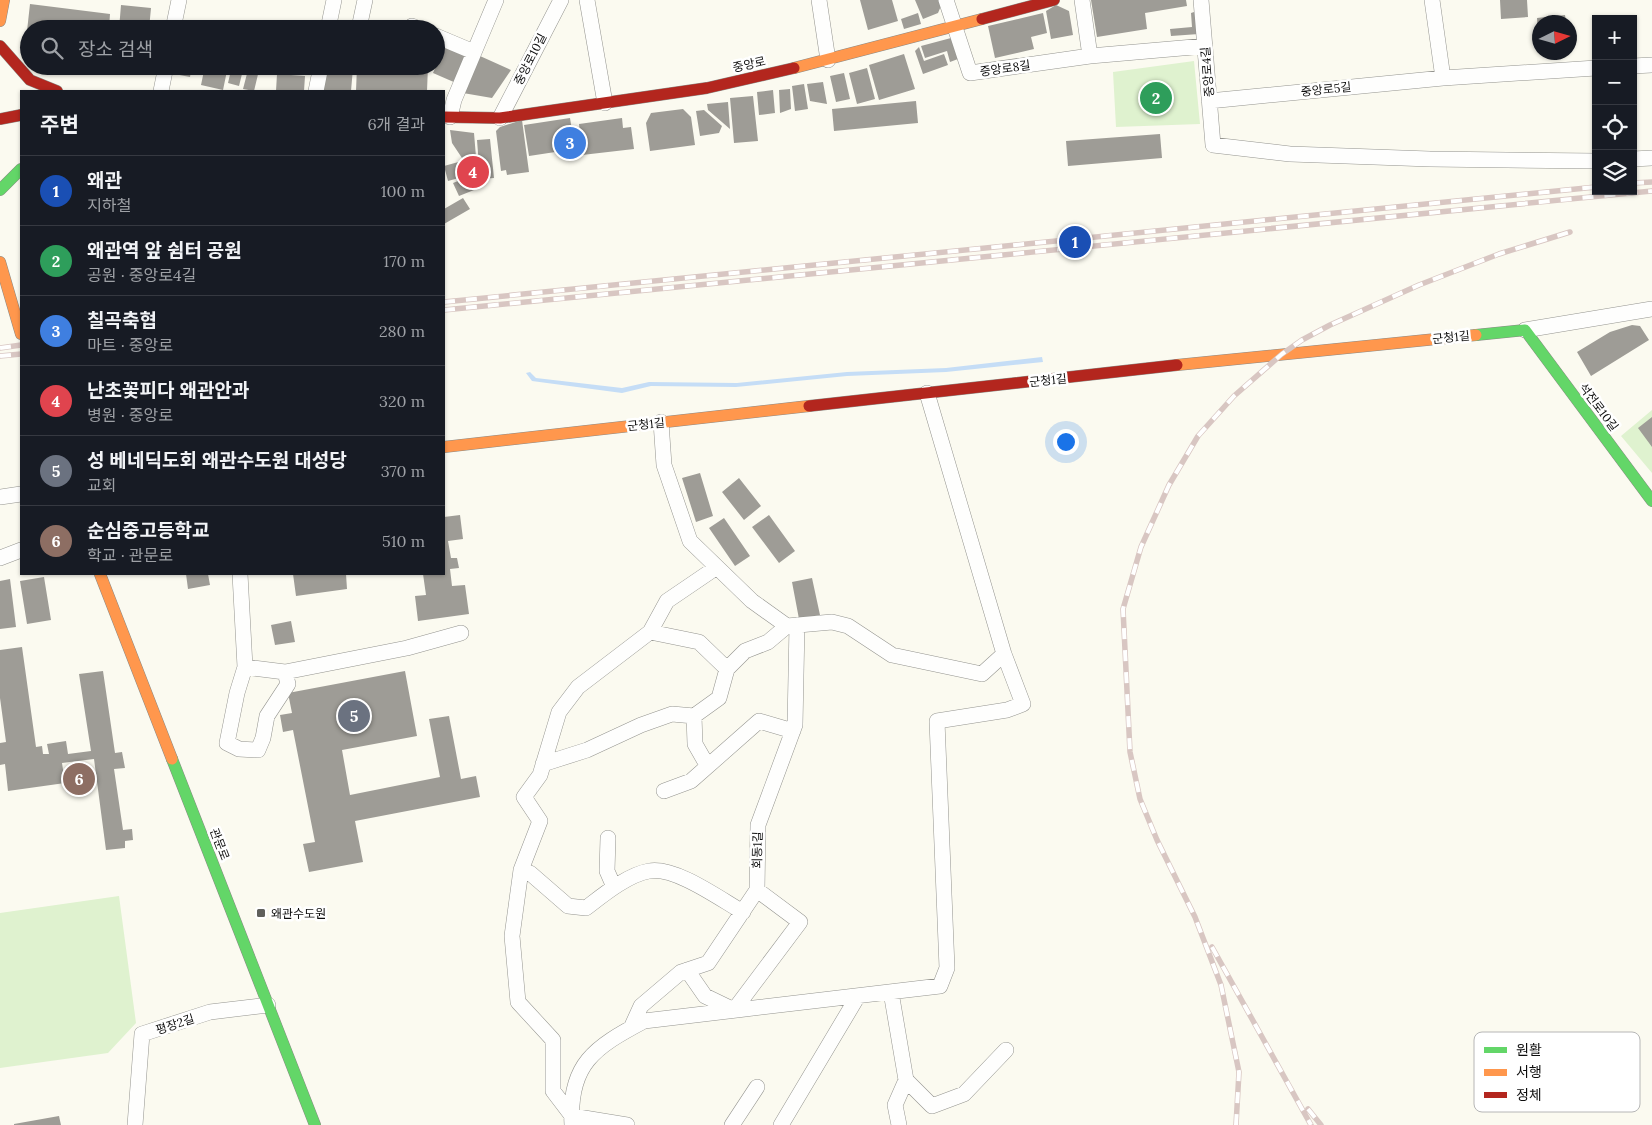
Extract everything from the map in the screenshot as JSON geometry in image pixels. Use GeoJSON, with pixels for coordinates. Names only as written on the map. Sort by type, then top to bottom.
{"type":"FeatureCollection","features":[{"type":"Feature","properties":{"kind":"street"},"geometry":{"type":"LineString","coordinates":[[0,21],[4,0]]}},
{"type":"Feature","properties":{"kind":"street"},"geometry":{"type":"LineString","coordinates":[[175,20],[179,0]]}},
{"type":"Feature","properties":{"kind":"street"},"geometry":{"type":"LineString","coordinates":[[330,20],[334,0]]}},
{"type":"Feature","properties":{"kind":"street"},"geometry":{"type":"LineString","coordinates":[[361,20],[365,0]]}},
{"type":"Feature","properties":{"kind":"street"},"geometry":{"type":"LineString","coordinates":[[447,117],[496,0]]}},
{"type":"Feature","properties":{"kind":"street","name":"중앙로10길"},"geometry":{"type":"LineString","coordinates":[[500,118],[561,0]]}},
{"type":"Feature","properties":{"kind":"street"},"geometry":{"type":"LineString","coordinates":[[587,0],[605,103]]}},
{"type":"Feature","properties":{"kind":"street"},"geometry":{"type":"LineString","coordinates":[[819,0],[828,60]]}},
{"type":"Feature","properties":{"kind":"street"},"geometry":{"type":"LineString","coordinates":[[946,0],[955,26]]}},
{"type":"Feature","properties":{"kind":"street","name":"중앙로"},"geometry":{"type":"LineString","coordinates":[[447,117],[500,118],[707,88],[828,60],[1054,0]]}},
{"type":"Feature","properties":{"kind":"street"},"geometry":{"type":"LineString","coordinates":[[1082,0],[1090,56],[1205,46]]}},
{"type":"Feature","properties":{"kind":"street","name":"중앙로4길"},"geometry":{"type":"LineString","coordinates":[[1201,0],[1213,145],[1290,154],[1430,159],[1592,160]]}},
{"type":"Feature","properties":{"kind":"street"},"geometry":{"type":"LineString","coordinates":[[1432,0],[1443,78]]}},
{"type":"Feature","properties":{"kind":"street","name":"중앙로8길"},"geometry":{"type":"LineString","coordinates":[[955,26],[970,73],[1090,56]]}},
{"type":"Feature","properties":{"kind":"street"},"geometry":{"type":"LineString","coordinates":[[445,40],[474,52]]}},
{"type":"Feature","properties":{"kind":"street"},"geometry":{"type":"LineString","coordinates":[[0,46],[20,69]]}},
{"type":"Feature","properties":{"kind":"street"},"geometry":{"type":"LineString","coordinates":[[1637,66],[1652,65]]}},
{"type":"Feature","properties":{"kind":"street","name":"중앙로5길"},"geometry":{"type":"LineString","coordinates":[[1209,101],[1443,78],[1592,68]]}},
{"type":"Feature","properties":{"kind":"street"},"geometry":{"type":"LineString","coordinates":[[26,75],[30,80],[55,90]]}},
{"type":"Feature","properties":{"kind":"street"},"geometry":{"type":"LineString","coordinates":[[161,90],[164,75]]}},
{"type":"Feature","properties":{"kind":"street"},"geometry":{"type":"LineString","coordinates":[[316,90],[319,75]]}},
{"type":"Feature","properties":{"kind":"street"},"geometry":{"type":"LineString","coordinates":[[0,118],[20,114]]}},
{"type":"Feature","properties":{"kind":"street"},"geometry":{"type":"LineString","coordinates":[[1637,159],[1652,158]]}},
{"type":"Feature","properties":{"kind":"street"},"geometry":{"type":"LineString","coordinates":[[0,190],[20,170]]}},
{"type":"Feature","properties":{"kind":"street"},"geometry":{"type":"LineString","coordinates":[[0,262],[20,331]]}},
{"type":"Feature","properties":{"kind":"street","name":"군청1길"},"geometry":{"type":"LineString","coordinates":[[445,447],[926,393],[1524,330],[1652,309]]}},
{"type":"Feature","properties":{"kind":"street","name":"석전로10길"},"geometry":{"type":"LineString","coordinates":[[1524,330],[1652,501]]}},
{"type":"Feature","properties":{"kind":"street"},"geometry":{"type":"LineString","coordinates":[[572,1121],[571,1101],[582,1066],[607,1041],[644,1021],[940,986],[947,968],[937,721],[1007,710],[1023,704],[1004,654],[926,393]]}},
{"type":"Feature","properties":{"kind":"street"},"geometry":{"type":"LineString","coordinates":[[661,422],[664,465],[690,541],[752,601],[792,625]]}},
{"type":"Feature","properties":{"kind":"street"},"geometry":{"type":"LineString","coordinates":[[0,497],[20,494]]}},
{"type":"Feature","properties":{"kind":"street"},"geometry":{"type":"LineString","coordinates":[[0,558],[20,550]]}},
{"type":"Feature","properties":{"kind":"street"},"geometry":{"type":"LineString","coordinates":[[572,1121],[553,1091],[553,1040],[518,1002],[512,936],[521,870],[540,821],[524,797],[540,775],[559,712],[578,687],[650,632],[667,601],[716,567]]}},
{"type":"Feature","properties":{"kind":"street","name":"관문로"},"geometry":{"type":"LineString","coordinates":[[100,575],[315,1125]]}},
{"type":"Feature","properties":{"kind":"street"},"geometry":{"type":"LineString","coordinates":[[240,575],[245,667],[236,693],[227,743],[239,749],[258,750],[263,738],[267,716],[288,684],[285,672]]}},
{"type":"Feature","properties":{"kind":"street"},"geometry":{"type":"LineString","coordinates":[[543,764],[587,750],[641,725],[672,714],[694,716],[719,698],[727,669],[745,652],[768,642],[792,625],[832,622],[848,626],[892,655],[982,674],[1004,654]]}},
{"type":"Feature","properties":{"kind":"street","name":"회동1길"},"geometry":{"type":"LineString","coordinates":[[757,890],[758,825],[795,725],[792,625]]}},
{"type":"Feature","properties":{"kind":"street"},"geometry":{"type":"LineString","coordinates":[[245,667],[285,672],[407,648],[462,632]]}},
{"type":"Feature","properties":{"kind":"street"},"geometry":{"type":"LineString","coordinates":[[650,632],[699,642],[727,669]]}},
{"type":"Feature","properties":{"kind":"street"},"geometry":{"type":"LineString","coordinates":[[694,716],[695,744],[707,765]]}},
{"type":"Feature","properties":{"kind":"street"},"geometry":{"type":"LineString","coordinates":[[664,791],[691,781],[759,721],[793,731]]}},
{"type":"Feature","properties":{"kind":"street"},"geometry":{"type":"LineString","coordinates":[[608,838],[607,871],[614,887]]}},
{"type":"Feature","properties":{"kind":"street"},"geometry":{"type":"LineString","coordinates":[[521,870],[530,873],[568,906],[586,908],[614,887],[649,871],[667,872],[696,885],[743,912]]}},
{"type":"Feature","properties":{"kind":"street"},"geometry":{"type":"LineString","coordinates":[[631,1028],[641,1006],[680,972],[708,963],[757,890],[800,922],[734,1010]]}},
{"type":"Feature","properties":{"kind":"street"},"geometry":{"type":"LineString","coordinates":[[686,970],[704,996],[734,1010]]}},
{"type":"Feature","properties":{"kind":"street"},"geometry":{"type":"LineString","coordinates":[[891,992],[906,1080],[895,1105],[899,1125]]}},
{"type":"Feature","properties":{"kind":"street"},"geometry":{"type":"LineString","coordinates":[[781,1125],[858,996]]}},
{"type":"Feature","properties":{"kind":"street","name":"평장2길"},"geometry":{"type":"LineString","coordinates":[[135,1125],[142,1034],[210,1012],[268,1005]]}},
{"type":"Feature","properties":{"kind":"street"},"geometry":{"type":"LineString","coordinates":[[906,1080],[932,1106],[964,1094],[1006,1050]]}},
{"type":"Feature","properties":{"kind":"street"},"geometry":{"type":"LineString","coordinates":[[732,1125],[757,1087]]}},
{"type":"Feature","properties":{"kind":"street"},"geometry":{"type":"LineString","coordinates":[[572,1121],[627,1125]]}},
{"type":"Feature","properties":{"kind":"green space"},"geometry":{"type":"Polygon","coordinates":[[[1194,61],[1200,124],[1116,127],[1113,72],[1194,61]]]}},
{"type":"Feature","properties":{"kind":"green space"},"geometry":{"type":"Polygon","coordinates":[[[1652,410],[1652,473],[1621,436],[1652,410]]]}},
{"type":"Feature","properties":{"kind":"green space"},"geometry":{"type":"Polygon","coordinates":[[[119,896],[136,1023],[108,1053],[0,1068],[0,913],[119,896]]]}},
{"type":"Feature","properties":{"kind":"water"},"geometry":{"type":"Polygon","coordinates":[[[1042,357],[1043,362],[946,372],[847,376],[736,387],[651,386],[622,393],[532,381],[526,373],[530,372],[536,378],[622,388],[649,382],[737,383],[847,372],[946,368],[1042,357]]]}},
{"type":"Feature","properties":{"kind":"building"},"geometry":{"type":"Polygon","coordinates":[[[860,0],[892,0],[898,21],[868,30],[860,0]]]}},
{"type":"Feature","properties":{"kind":"building"},"geometry":{"type":"Polygon","coordinates":[[[915,0],[939,0],[941,6],[938,13],[923,19],[915,0]]]}},
{"type":"Feature","properties":{"kind":"building"},"geometry":{"type":"Polygon","coordinates":[[[1091,0],[1186,0],[1187,6],[1145,13],[1147,29],[1097,37],[1091,0]]]}},
{"type":"Feature","properties":{"kind":"building"},"geometry":{"type":"Polygon","coordinates":[[[1500,0],[1527,0],[1528,17],[1501,19],[1500,0]]]}},
{"type":"Feature","properties":{"kind":"building"},"geometry":{"type":"Polygon","coordinates":[[[30,4],[110,14],[110,20],[28,20],[30,4]]]}},
{"type":"Feature","properties":{"kind":"building"},"geometry":{"type":"Polygon","coordinates":[[[121,5],[151,8],[150,20],[120,20],[121,5]]]}},
{"type":"Feature","properties":{"kind":"building"},"geometry":{"type":"Polygon","coordinates":[[[1056,5],[1069,11],[1073,35],[1051,39],[1046,11],[1056,5]]]}},
{"type":"Feature","properties":{"kind":"building"},"geometry":{"type":"Polygon","coordinates":[[[1197,11],[1199,34],[1171,36],[1170,29],[1192,27],[1191,13],[1197,11]]]}},
{"type":"Feature","properties":{"kind":"building"},"geometry":{"type":"Polygon","coordinates":[[[918,13],[921,24],[904,29],[901,19],[918,13]]]}},
{"type":"Feature","properties":{"kind":"building"},"geometry":{"type":"Polygon","coordinates":[[[1043,13],[1047,33],[1031,37],[1034,49],[995,58],[988,26],[1043,13]]]}},
{"type":"Feature","properties":{"kind":"building"},"geometry":{"type":"Polygon","coordinates":[[[951,38],[958,59],[950,62],[947,51],[925,58],[921,46],[951,38]]]}},
{"type":"Feature","properties":{"kind":"building"},"geometry":{"type":"Polygon","coordinates":[[[445,45],[468,55],[456,83],[438,75],[445,75],[445,45]]]}},
{"type":"Feature","properties":{"kind":"building"},"geometry":{"type":"Polygon","coordinates":[[[919,47],[924,61],[944,54],[948,65],[923,74],[915,51],[919,47]]]}},
{"type":"Feature","properties":{"kind":"building"},"geometry":{"type":"Polygon","coordinates":[[[904,54],[915,89],[879,100],[869,65],[904,54]]]}},
{"type":"Feature","properties":{"kind":"building"},"geometry":{"type":"Polygon","coordinates":[[[480,56],[511,70],[492,98],[463,93],[480,56]]]}},
{"type":"Feature","properties":{"kind":"building"},"geometry":{"type":"Polygon","coordinates":[[[867,68],[875,99],[857,104],[849,73],[867,68]]]}},
{"type":"Feature","properties":{"kind":"building"},"geometry":{"type":"Polygon","coordinates":[[[844,73],[850,99],[836,102],[830,76],[844,73]]]}},
{"type":"Feature","properties":{"kind":"building"},"geometry":{"type":"Polygon","coordinates":[[[203,75],[226,75],[223,90],[201,85],[203,75]]]}},
{"type":"Feature","properties":{"kind":"building"},"geometry":{"type":"Polygon","coordinates":[[[230,75],[242,75],[239,86],[228,83],[230,75]]]}},
{"type":"Feature","properties":{"kind":"building"},"geometry":{"type":"Polygon","coordinates":[[[247,75],[258,75],[254,90],[243,89],[247,75]]]}},
{"type":"Feature","properties":{"kind":"building"},"geometry":{"type":"Polygon","coordinates":[[[277,75],[305,76],[304,90],[276,90],[277,75]]]}},
{"type":"Feature","properties":{"kind":"building"},"geometry":{"type":"Polygon","coordinates":[[[324,75],[352,75],[351,90],[323,90],[324,75]]]}},
{"type":"Feature","properties":{"kind":"building"},"geometry":{"type":"Polygon","coordinates":[[[357,75],[428,75],[427,90],[356,90],[357,75]]]}},
{"type":"Feature","properties":{"kind":"building"},"geometry":{"type":"Polygon","coordinates":[[[823,82],[827,104],[810,101],[807,84],[823,82]]]}},
{"type":"Feature","properties":{"kind":"building"},"geometry":{"type":"Polygon","coordinates":[[[804,84],[808,109],[795,111],[792,86],[804,84]]]}},
{"type":"Feature","properties":{"kind":"building"},"geometry":{"type":"Polygon","coordinates":[[[790,89],[791,109],[780,113],[779,90],[790,89]]]}},
{"type":"Feature","properties":{"kind":"building"},"geometry":{"type":"Polygon","coordinates":[[[773,90],[775,113],[759,115],[757,92],[773,90]]]}},
{"type":"Feature","properties":{"kind":"building"},"geometry":{"type":"Polygon","coordinates":[[[753,96],[758,141],[734,143],[730,98],[753,96]]]}},
{"type":"Feature","properties":{"kind":"building"},"geometry":{"type":"Polygon","coordinates":[[[916,101],[918,123],[834,131],[832,109],[916,101]]]}},
{"type":"Feature","properties":{"kind":"building"},"geometry":{"type":"Polygon","coordinates":[[[728,102],[730,129],[708,110],[707,104],[728,102]]]}},
{"type":"Feature","properties":{"kind":"building"},"geometry":{"type":"Polygon","coordinates":[[[683,109],[691,117],[695,145],[650,151],[646,123],[651,113],[683,109]]]}},
{"type":"Feature","properties":{"kind":"building"},"geometry":{"type":"Polygon","coordinates":[[[704,110],[722,126],[719,133],[700,136],[696,111],[704,110]]]}},
{"type":"Feature","properties":{"kind":"building"},"geometry":{"type":"Polygon","coordinates":[[[570,118],[575,149],[529,156],[524,125],[570,118]]]}},
{"type":"Feature","properties":{"kind":"building"},"geometry":{"type":"Polygon","coordinates":[[[622,118],[623,128],[631,127],[634,149],[582,155],[579,124],[622,118]]]}},
{"type":"Feature","properties":{"kind":"building"},"geometry":{"type":"Polygon","coordinates":[[[522,120],[529,172],[507,175],[506,170],[501,171],[496,131],[500,127],[522,120]]]}},
{"type":"Feature","properties":{"kind":"building"},"geometry":{"type":"Polygon","coordinates":[[[450,130],[474,133],[476,157],[462,158],[452,143],[450,130]]]}},
{"type":"Feature","properties":{"kind":"building"},"geometry":{"type":"Polygon","coordinates":[[[1160,134],[1162,158],[1068,166],[1066,141],[1160,134]]]}},
{"type":"Feature","properties":{"kind":"building"},"geometry":{"type":"Polygon","coordinates":[[[490,139],[494,178],[480,179],[477,140],[490,139]]]}},
{"type":"Feature","properties":{"kind":"building"},"geometry":{"type":"Polygon","coordinates":[[[462,161],[466,176],[448,181],[445,166],[462,161]]]}},
{"type":"Feature","properties":{"kind":"building"},"geometry":{"type":"Polygon","coordinates":[[[468,177],[474,190],[459,196],[453,183],[468,177]]]}},
{"type":"Feature","properties":{"kind":"building"},"geometry":{"type":"Polygon","coordinates":[[[463,198],[470,209],[445,223],[445,208],[463,198]]]}},
{"type":"Feature","properties":{"kind":"building"},"geometry":{"type":"Polygon","coordinates":[[[1632,325],[1640,326],[1649,340],[1591,376],[1577,352],[1610,332],[1632,325]]]}},
{"type":"Feature","properties":{"kind":"building"},"geometry":{"type":"Polygon","coordinates":[[[1652,417],[1652,447],[1638,428],[1652,417]]]}},
{"type":"Feature","properties":{"kind":"building"},"geometry":{"type":"Polygon","coordinates":[[[700,473],[713,516],[696,522],[682,478],[700,473]]]}},
{"type":"Feature","properties":{"kind":"building"},"geometry":{"type":"Polygon","coordinates":[[[739,478],[761,506],[744,520],[722,492],[739,478]]]}},
{"type":"Feature","properties":{"kind":"building"},"geometry":{"type":"Polygon","coordinates":[[[460,515],[463,539],[448,541],[451,558],[457,558],[459,568],[450,569],[452,586],[465,585],[469,614],[418,621],[415,596],[426,595],[423,575],[445,575],[445,517],[460,515]]]}},
{"type":"Feature","properties":{"kind":"building"},"geometry":{"type":"Polygon","coordinates":[[[769,515],[795,551],[779,563],[752,527],[769,515]]]}},
{"type":"Feature","properties":{"kind":"building"},"geometry":{"type":"Polygon","coordinates":[[[724,518],[750,556],[735,566],[709,528],[724,518]]]}},
{"type":"Feature","properties":{"kind":"building"},"geometry":{"type":"Polygon","coordinates":[[[186,575],[208,575],[210,585],[188,589],[186,575]]]}},
{"type":"Feature","properties":{"kind":"building"},"geometry":{"type":"Polygon","coordinates":[[[293,575],[346,575],[347,589],[296,596],[293,575]]]}},
{"type":"Feature","properties":{"kind":"building"},"geometry":{"type":"Polygon","coordinates":[[[44,577],[51,620],[27,624],[20,581],[44,577]]]}},
{"type":"Feature","properties":{"kind":"building"},"geometry":{"type":"Polygon","coordinates":[[[812,578],[820,615],[799,619],[792,582],[812,578]]]}},
{"type":"Feature","properties":{"kind":"building"},"geometry":{"type":"Polygon","coordinates":[[[10,579],[16,627],[0,629],[0,581],[10,579]]]}},
{"type":"Feature","properties":{"kind":"building"},"geometry":{"type":"Polygon","coordinates":[[[291,621],[295,642],[275,645],[271,625],[291,621]]]}},
{"type":"Feature","properties":{"kind":"building"},"geometry":{"type":"Polygon","coordinates":[[[22,647],[36,747],[42,746],[43,754],[49,754],[47,744],[66,741],[68,754],[91,751],[79,674],[103,671],[115,753],[122,752],[125,768],[114,769],[123,830],[132,829],[133,840],[125,841],[125,848],[106,850],[94,759],[62,763],[65,783],[8,791],[5,764],[0,765],[0,743],[6,742],[0,698],[0,650],[22,647]]]}},
{"type":"Feature","properties":{"kind":"building"},"geometry":{"type":"Polygon","coordinates":[[[405,671],[417,736],[342,750],[350,795],[440,777],[429,719],[449,716],[461,779],[476,776],[480,797],[355,821],[363,862],[309,872],[303,844],[315,842],[293,730],[283,732],[280,715],[292,713],[288,693],[405,671]]]}},
{"type":"Feature","properties":{"kind":"building"},"geometry":{"type":"Polygon","coordinates":[[[59,1116],[61,1125],[14,1125],[14,1124],[59,1116]]]}},
{"type":"Feature","properties":{"kind":"railway"},"geometry":{"type":"LineString","coordinates":[[1637,183],[1652,182]]}},
{"type":"Feature","properties":{"kind":"railway"},"geometry":{"type":"LineString","coordinates":[[445,302],[1592,187]]}},
{"type":"Feature","properties":{"kind":"railway"},"geometry":{"type":"LineString","coordinates":[[445,310],[1652,191]]}},
{"type":"Feature","properties":{"kind":"railway"},"geometry":{"type":"LineString","coordinates":[[1236,1125],[1239,1072],[1221,985],[1195,917],[1157,840],[1140,799],[1130,752],[1123,609],[1141,547],[1169,485],[1198,436],[1234,396],[1282,354],[1302,340],[1330,325],[1419,285],[1499,254],[1570,232]]}},
{"type":"Feature","properties":{"kind":"railway"},"geometry":{"type":"LineString","coordinates":[[0,348],[20,345]]}},
{"type":"Feature","properties":{"kind":"railway"},"geometry":{"type":"LineString","coordinates":[[0,356],[20,354]]}},
{"type":"Feature","properties":{"kind":"railway"},"geometry":{"type":"LineString","coordinates":[[1212,947],[1311,1125]]}},
{"type":"Feature","properties":{"kind":"railway"},"geometry":{"type":"LineString","coordinates":[[1308,1109],[1321,1125]]}},
{"type":"Feature","properties":{"kind":"traffic: fast"},"geometry":{"type":"LineString","coordinates":[[0,190],[20,170]]}},
{"type":"Feature","properties":{"kind":"traffic: fast"},"geometry":{"type":"LineString","coordinates":[[1476,335],[1525,330],[1652,501]]}},
{"type":"Feature","properties":{"kind":"traffic: fast"},"geometry":{"type":"LineString","coordinates":[[172,759],[315,1125]]}},
{"type":"Feature","properties":{"kind":"traffic: slow"},"geometry":{"type":"LineString","coordinates":[[0,21],[4,0]]}},
{"type":"Feature","properties":{"kind":"traffic: slow"},"geometry":{"type":"LineString","coordinates":[[794,68],[982,19]]}},
{"type":"Feature","properties":{"kind":"traffic: slow"},"geometry":{"type":"LineString","coordinates":[[0,262],[20,331]]}},
{"type":"Feature","properties":{"kind":"traffic: slow"},"geometry":{"type":"LineString","coordinates":[[1177,365],[1476,335]]}},
{"type":"Feature","properties":{"kind":"traffic: slow"},"geometry":{"type":"LineString","coordinates":[[445,447],[809,406]]}},
{"type":"Feature","properties":{"kind":"traffic: slow"},"geometry":{"type":"LineString","coordinates":[[100,575],[172,759]]}},
{"type":"Feature","properties":{"kind":"traffic: jam"},"geometry":{"type":"LineString","coordinates":[[982,19],[1054,0]]}},
{"type":"Feature","properties":{"kind":"traffic: jam"},"geometry":{"type":"LineString","coordinates":[[0,46],[20,69]]}},
{"type":"Feature","properties":{"kind":"traffic: jam"},"geometry":{"type":"LineString","coordinates":[[445,117],[500,118],[707,88],[794,68]]}},
{"type":"Feature","properties":{"kind":"traffic: jam"},"geometry":{"type":"LineString","coordinates":[[26,75],[30,80],[55,90]]}},
{"type":"Feature","properties":{"kind":"traffic: jam"},"geometry":{"type":"LineString","coordinates":[[0,119],[20,115]]}},
{"type":"Feature","properties":{"kind":"traffic: jam"},"geometry":{"type":"LineString","coordinates":[[809,406],[1177,365]]}},
{"type":"Feature","properties":{"kind":"place","name":"왜관역 앞 쉼터 공원"},"geometry":{"type":"Point","coordinates":[1156,98]}},
{"type":"Feature","properties":{"kind":"place","name":"칠곡축협"},"geometry":{"type":"Point","coordinates":[570,143]}},
{"type":"Feature","properties":{"kind":"place","name":"난초꽃피다 왜관안과"},"geometry":{"type":"Point","coordinates":[473,172]}},
{"type":"Feature","properties":{"kind":"place","name":"왜관"},"geometry":{"type":"Point","coordinates":[1075,242]}},
{"type":"Feature","properties":{"kind":"place","name":"성 베네딕도회 왜관수도원 대성당"},"geometry":{"type":"Point","coordinates":[354,716]}},
{"type":"Feature","properties":{"kind":"place","name":"순심중고등학교"},"geometry":{"type":"Point","coordinates":[79,779]}},
{"type":"Feature","properties":{"kind":"place","name":"왜관수도원"},"geometry":{"type":"Point","coordinates":[261,913]}}]}
